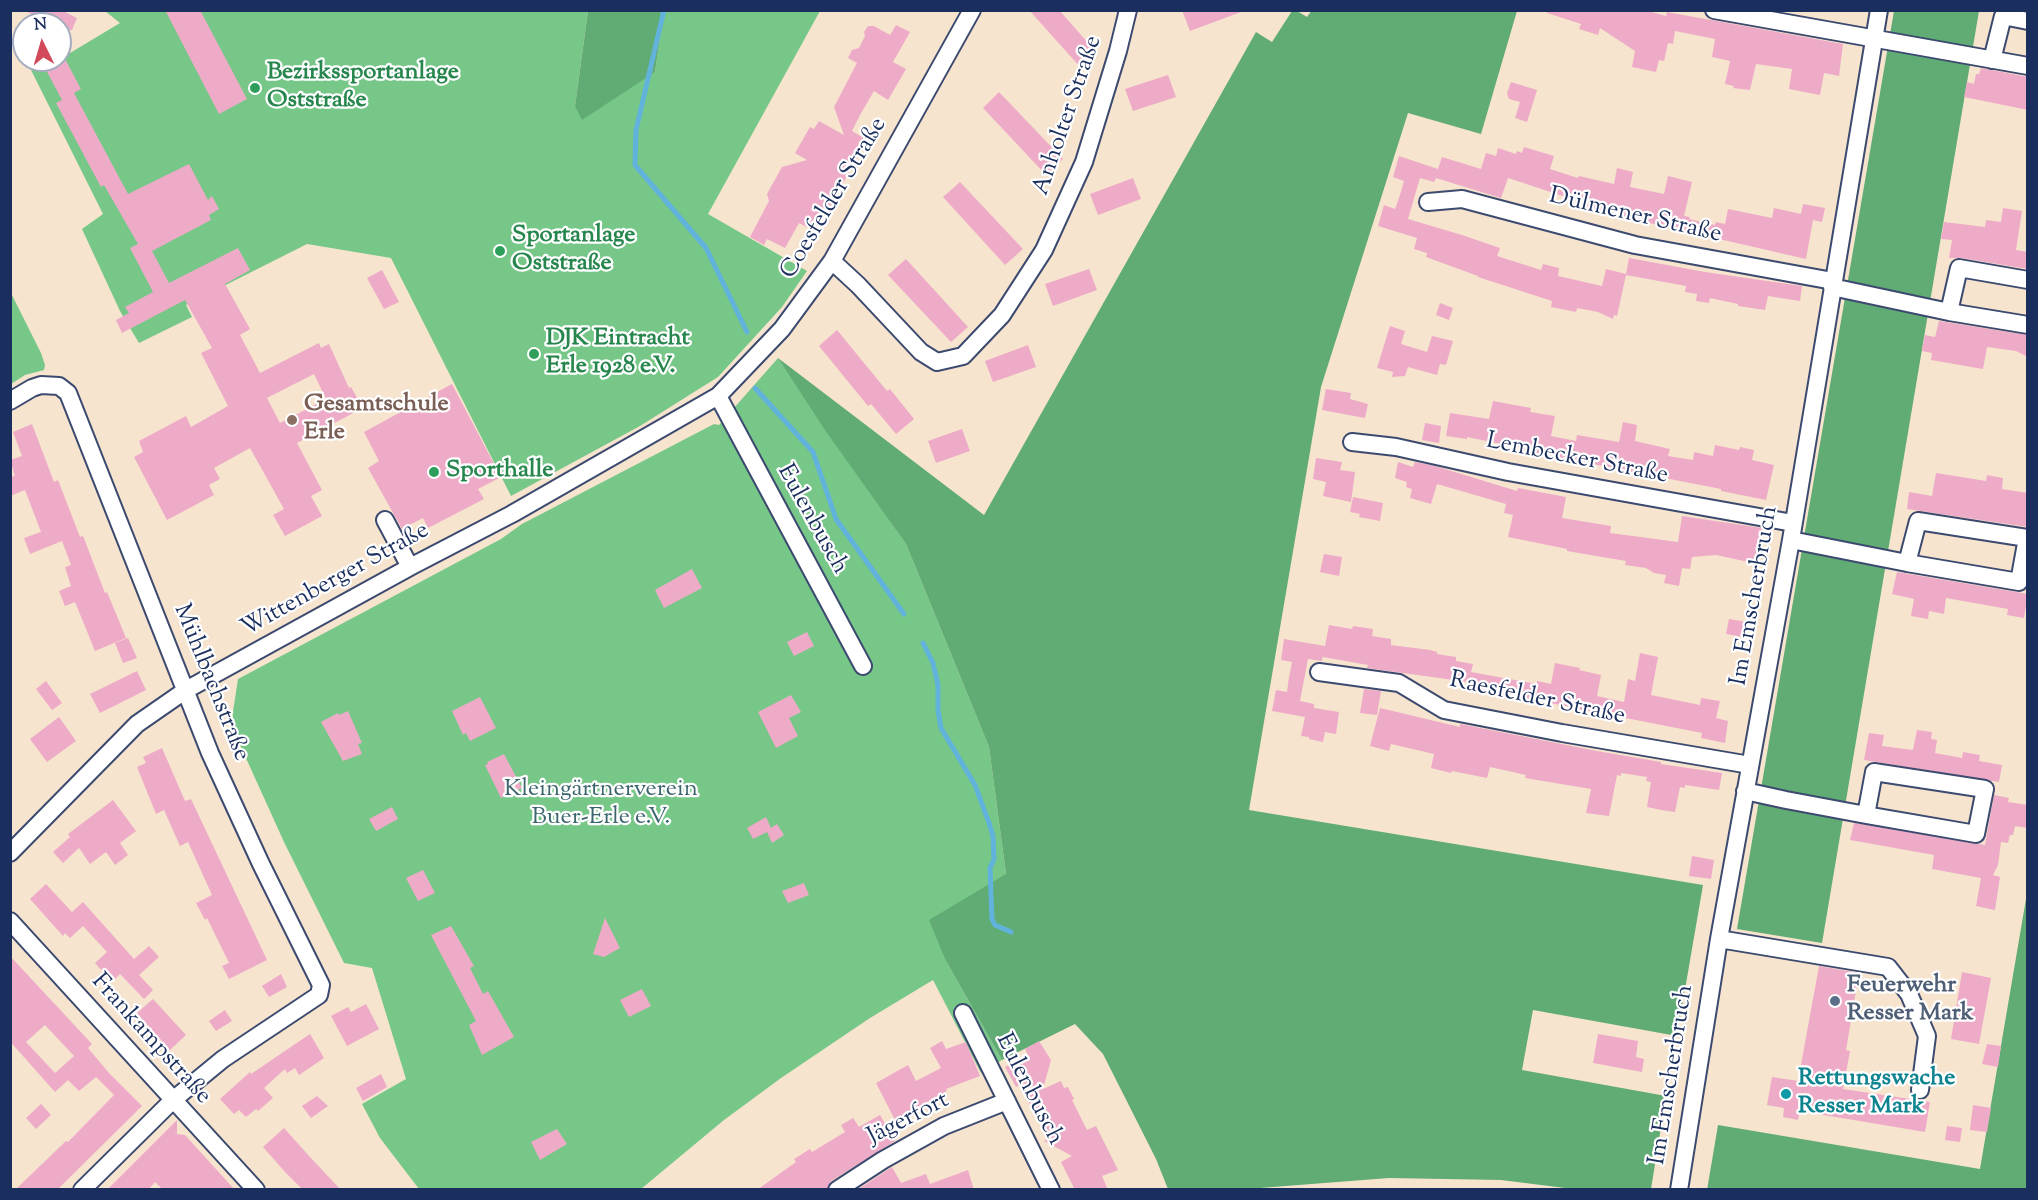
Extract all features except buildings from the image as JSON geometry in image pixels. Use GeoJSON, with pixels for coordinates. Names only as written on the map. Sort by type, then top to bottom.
{"type":"FeatureCollection","features":[{"type":"Feature","properties":{"kind":"street","name":"Coesfelder Straße"},"geometry":{"type":"LineString","coordinates":[[718,396],[782,329],[832,261],[972,10]]}},
{"type":"Feature","properties":{"kind":"street","name":"Anholter Straße"},"geometry":{"type":"LineString","coordinates":[[832,261],[858,285],[921,352],[937,362],[963,356],[1002,315],[1044,250],[1084,162],[1119,51],[1128,10]]}},
{"type":"Feature","properties":{"kind":"street"},"geometry":{"type":"LineString","coordinates":[[1714,10],[2028,66]]}},
{"type":"Feature","properties":{"kind":"street","name":"Im Emscherbruch"},"geometry":{"type":"LineString","coordinates":[[1679,1190],[1719,939],[1791,540],[1879,10]]}},
{"type":"Feature","properties":{"kind":"street"},"geometry":{"type":"LineString","coordinates":[[1992,60],[2003,16],[2028,21]]}},
{"type":"Feature","properties":{"kind":"street","name":"Dülmener Straße"},"geometry":{"type":"LineString","coordinates":[[1428,202],[1462,199],[1635,246],[1832,284],[1949,312],[2028,325]]}},
{"type":"Feature","properties":{"kind":"street"},"geometry":{"type":"LineString","coordinates":[[1949,312],[1959,268],[2028,280]]}},
{"type":"Feature","properties":{"kind":"street","name":"Mühlbachstraße"},"geometry":{"type":"LineString","coordinates":[[10,401],[41,385],[59,386],[68,393],[210,753],[261,864],[321,985],[319,995],[223,1059],[173,1100]]}},
{"type":"Feature","properties":{"kind":"street","name":"Wittenberger Straße"},"geometry":{"type":"LineString","coordinates":[[10,853],[137,724],[186,690],[410,567],[512,514],[718,396]]}},
{"type":"Feature","properties":{"kind":"street","name":"Eulenbusch"},"geometry":{"type":"LineString","coordinates":[[718,396],[863,666]]}},
{"type":"Feature","properties":{"kind":"street","name":"Lembecker Straße"},"geometry":{"type":"LineString","coordinates":[[1352,442],[1396,447],[1519,474],[1793,523]]}},
{"type":"Feature","properties":{"kind":"street"},"geometry":{"type":"LineString","coordinates":[[385,520],[410,567]]}},
{"type":"Feature","properties":{"kind":"street"},"geometry":{"type":"LineString","coordinates":[[1791,540],[1906,563],[2019,582],[2027,538],[1918,520],[1906,563]]}},
{"type":"Feature","properties":{"kind":"street","name":"Raesfelder Straße"},"geometry":{"type":"LineString","coordinates":[[1319,672],[1399,683],[1444,710],[1750,765]]}},
{"type":"Feature","properties":{"kind":"street"},"geometry":{"type":"LineString","coordinates":[[1745,791],[1866,814],[1976,834],[1985,789],[1874,772],[1866,814]]}},
{"type":"Feature","properties":{"kind":"street","name":"Frankampstraße"},"geometry":{"type":"LineString","coordinates":[[10,921],[256,1190]]}},
{"type":"Feature","properties":{"kind":"street"},"geometry":{"type":"LineString","coordinates":[[1719,939],[1888,967],[1909,994],[1927,1036],[1920,1090]]}},
{"type":"Feature","properties":{"kind":"street","name":"Eulenbusch"},"geometry":{"type":"LineString","coordinates":[[963,1013],[1051,1190]]}},
{"type":"Feature","properties":{"kind":"street"},"geometry":{"type":"LineString","coordinates":[[82,1190],[173,1100]]}},
{"type":"Feature","properties":{"kind":"street","name":"Jägerfort"},"geometry":{"type":"LineString","coordinates":[[837,1190],[883,1160],[944,1126],[1007,1101]]}},
{"type":"Feature","properties":{"kind":"green space"},"geometry":{"type":"Polygon","coordinates":[[[1312,10],[1517,11],[1481,134],[1408,113],[1321,387],[1249,810],[1703,885],[1677,1036],[1533,1010],[1522,1070],[1666,1096],[1651,1189],[1581,1190],[1501,1180],[1389,1178],[1247,1189],[1168,1189],[1156,1159],[1103,1054],[1075,1024],[1002,1060],[946,961],[929,920],[1006,874],[989,747],[906,544],[825,430],[778,358],[984,515],[1256,32],[1272,42],[1292,11],[1297,11],[1307,17],[1312,10]]]}},
{"type":"Feature","properties":{"kind":"green space","name":"Sportanlage Oststraße"},"geometry":{"type":"Polygon","coordinates":[[[105,11],[588,11],[575,106],[655,72],[664,11],[820,11],[708,214],[807,271],[782,307],[718,377],[640,426],[511,496],[391,258],[307,244],[186,305],[192,317],[139,343],[120,311],[82,229],[103,214],[32,72],[72,72],[72,52],[120,23],[105,11]]]}},
{"type":"Feature","properties":{"kind":"green space"},"geometry":{"type":"Polygon","coordinates":[[[588,11],[664,11],[655,72],[582,120],[575,106],[588,11]]]}},
{"type":"Feature","properties":{"kind":"green space"},"geometry":{"type":"Polygon","coordinates":[[[1894,11],[1979,11],[1822,943],[1737,929],[1894,11]]]}},
{"type":"Feature","properties":{"kind":"green space"},"geometry":{"type":"Polygon","coordinates":[[[10,291],[45,365],[44,370],[25,375],[11,384],[10,291]]]}},
{"type":"Feature","properties":{"kind":"green space","name":"Kleingärtnerverein Buer-Erle e.V."},"geometry":{"type":"Polygon","coordinates":[[[778,358],[906,544],[989,747],[1006,874],[946,961],[1002,1060],[981,1073],[933,980],[870,1018],[781,1078],[724,1120],[641,1189],[419,1189],[380,1138],[362,1104],[406,1079],[372,968],[344,963],[284,842],[231,725],[238,679],[501,539],[522,524],[714,424],[719,425],[778,358]]]}},
{"type":"Feature","properties":{"kind":"green space"},"geometry":{"type":"Polygon","coordinates":[[[2027,893],[2027,1189],[1707,1190],[1718,1125],[1980,1169],[2027,893]]]}},
{"type":"Feature","properties":{"kind":"waterway"},"geometry":{"type":"LineString","coordinates":[[664,10],[636,130],[635,165],[706,248],[747,332]]}},
{"type":"Feature","properties":{"kind":"waterway"},"geometry":{"type":"LineString","coordinates":[[755,388],[813,452],[836,519],[904,614]]}},
{"type":"Feature","properties":{"kind":"waterway"},"geometry":{"type":"LineString","coordinates":[[923,643],[933,663],[938,685],[941,728],[975,785],[993,836],[994,859],[990,868],[992,919],[995,925],[1011,932]]}},
{"type":"Feature","properties":{"kind":"place","name":"Bezirkssportanlage Oststraße"},"geometry":{"type":"Point","coordinates":[255,88]}},
{"type":"Feature","properties":{"kind":"place","name":"Sportanlage Oststraße"},"geometry":{"type":"Point","coordinates":[500,251]}},
{"type":"Feature","properties":{"kind":"place","name":"DJK Eintracht Erle 1928 e.V."},"geometry":{"type":"Point","coordinates":[534,354]}},
{"type":"Feature","properties":{"kind":"place","name":"Gesamtschule Erle"},"geometry":{"type":"Point","coordinates":[292,420]}},
{"type":"Feature","properties":{"kind":"place","name":"Sporthalle"},"geometry":{"type":"Point","coordinates":[434,472]}},
{"type":"Feature","properties":{"kind":"place","name":"Feuerwehr Resser Mark"},"geometry":{"type":"Point","coordinates":[1835,1001]}},
{"type":"Feature","properties":{"kind":"place","name":"Rettungswache Resser Mark"},"geometry":{"type":"Point","coordinates":[1786,1094]}}]}
